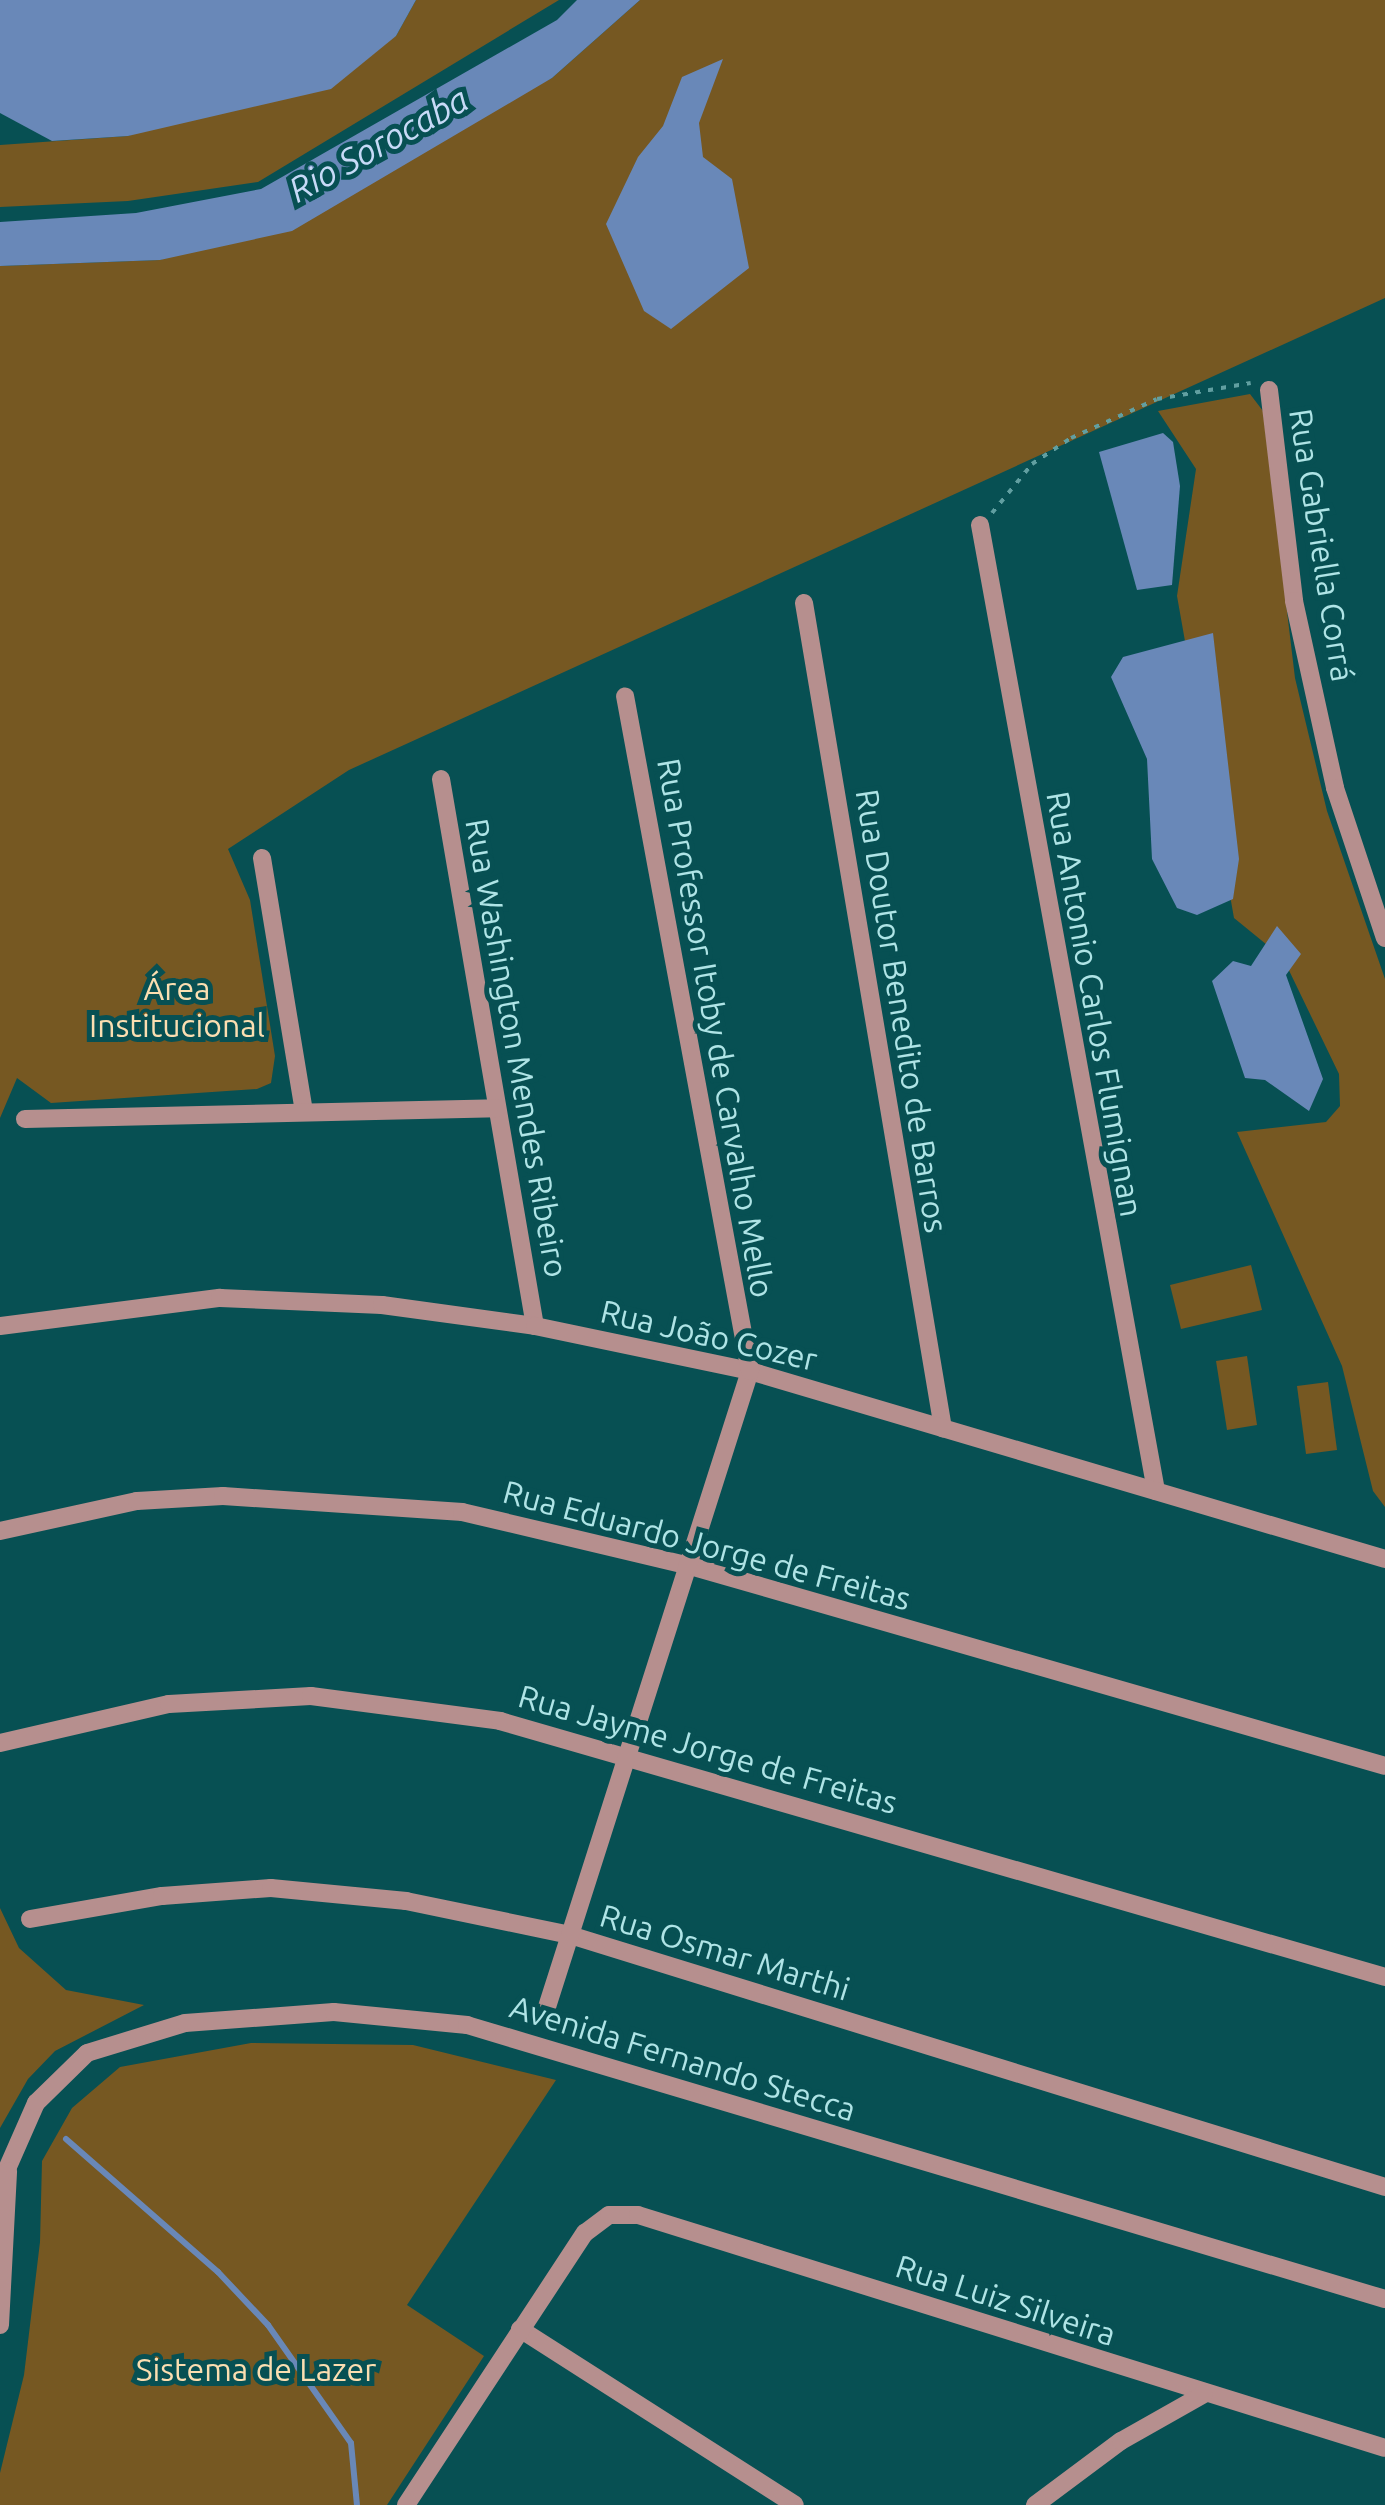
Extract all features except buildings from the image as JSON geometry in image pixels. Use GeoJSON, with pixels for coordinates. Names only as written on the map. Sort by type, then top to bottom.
{"type":"FeatureCollection","features":[{"type":"Feature","properties":{"kind":"street","name":"Rua Gabriella Corrá"},"geometry":{"type":"LineString","coordinates":[[1269,390],[1294,601],[1335,788],[1385,938]]}},
{"type":"Feature","properties":{"kind":"street","name":"Rua Antonio Carlos Flumignan"},"geometry":{"type":"LineString","coordinates":[[980,525],[1156,1491]]}},
{"type":"Feature","properties":{"kind":"street","name":"Rua Doutor Benedito de Barros"},"geometry":{"type":"LineString","coordinates":[[804,603],[943,1428]]}},
{"type":"Feature","properties":{"kind":"street","name":"Rua Professor Itoby de Carvalho Mello"},"geometry":{"type":"LineString","coordinates":[[625,696],[750,1371]]}},
{"type":"Feature","properties":{"kind":"street","name":"Rua Washington Mendes Ribeiro"},"geometry":{"type":"LineString","coordinates":[[440,779],[535,1326]]}},
{"type":"Feature","properties":{"kind":"street"},"geometry":{"type":"LineString","coordinates":[[262,858],[304,1111]]}},
{"type":"Feature","properties":{"kind":"street"},"geometry":{"type":"LineString","coordinates":[[25,1119],[498,1108]]}},
{"type":"Feature","properties":{"kind":"street","name":"Rua João Cozer"},"geometry":{"type":"LineString","coordinates":[[0,1326],[220,1298],[382,1304],[535,1326],[750,1371],[1385,1559]]}},
{"type":"Feature","properties":{"kind":"street"},"geometry":{"type":"LineString","coordinates":[[546,2008],[750,1371]]}},
{"type":"Feature","properties":{"kind":"street","name":"Rua Eduardo Jorge de Freitas"},"geometry":{"type":"LineString","coordinates":[[0,1531],[138,1501],[326,1499],[462,1512],[687,1565],[1385,1766]]}},
{"type":"Feature","properties":{"kind":"street","name":"Rua Jayme Jorge de Freitas"},"geometry":{"type":"LineString","coordinates":[[0,1743],[169,1704],[310,1696],[500,1721],[1385,1977]]}},
{"type":"Feature","properties":{"kind":"street","name":"Rua Osmar Marthi"},"geometry":{"type":"LineString","coordinates":[[30,1919],[162,1896],[271,1888],[406,1901],[570,1935],[1385,2187]]}},
{"type":"Feature","properties":{"kind":"street","name":"Avenida Fernando Stecca"},"geometry":{"type":"LineString","coordinates":[[0,2185],[36,2103],[88,2053],[185,2023],[334,2012],[467,2026],[1385,2299]]}},
{"type":"Feature","properties":{"kind":"street"},"geometry":{"type":"LineString","coordinates":[[1,2317],[8,2166]]}},
{"type":"Feature","properties":{"kind":"street","name":"Rua Luiz Silveira"},"geometry":{"type":"LineString","coordinates":[[520,2329],[585,2233],[609,2215],[638,2215],[1385,2448]]}},
{"type":"Feature","properties":{"kind":"street"},"geometry":{"type":"LineString","coordinates":[[406,2505],[520,2329],[795,2505]]}},
{"type":"Feature","properties":{"kind":"street"},"geometry":{"type":"LineString","coordinates":[[1035,2505],[1122,2441],[1204,2394]]}},
{"type":"Feature","properties":{"kind":"path"},"geometry":{"type":"LineString","coordinates":[[980,525],[1049,450],[1090,429],[1157,399],[1251,384],[1269,390]]}},
{"type":"Feature","properties":{"kind":"green space"},"geometry":{"type":"Polygon","coordinates":[[[416,0],[559,0],[258,182],[128,201],[0,207],[0,145],[128,136],[396,36],[416,0]]]}},
{"type":"Feature","properties":{"kind":"green space","name":"Área Institucional"},"geometry":{"type":"Polygon","coordinates":[[[640,0],[1385,0],[1385,298],[349,770],[228,849],[250,900],[275,1056],[271,1083],[257,1089],[51,1103],[17,1078],[0,1118],[0,266],[160,260],[552,78],[640,0]]]}},
{"type":"Feature","properties":{"kind":"green space"},"geometry":{"type":"Polygon","coordinates":[[[1250,394],[1263,411],[1295,678],[1327,811],[1385,979],[1385,1507],[1373,1491],[1342,1366],[1237,1132],[1326,1122],[1340,1106],[1339,1074],[1283,958],[1234,918],[1177,596],[1196,469],[1158,411],[1250,394]]]}},
{"type":"Feature","properties":{"kind":"green space"},"geometry":{"type":"Polygon","coordinates":[[[1251,1265],[1262,1310],[1181,1329],[1170,1285],[1251,1265]]]}},
{"type":"Feature","properties":{"kind":"green space"},"geometry":{"type":"Polygon","coordinates":[[[1247,1356],[1257,1425],[1227,1430],[1216,1361],[1247,1356]]]}},
{"type":"Feature","properties":{"kind":"green space"},"geometry":{"type":"Polygon","coordinates":[[[1328,1382],[1337,1450],[1306,1454],[1297,1386],[1328,1382]]]}},
{"type":"Feature","properties":{"kind":"green space"},"geometry":{"type":"Polygon","coordinates":[[[0,1908],[19,1948],[66,1990],[144,2005],[55,2051],[28,2079],[0,2128],[0,1908]]]}},
{"type":"Feature","properties":{"kind":"green space","name":"Sistema de Lazer"},"geometry":{"type":"Polygon","coordinates":[[[251,2043],[413,2045],[556,2080],[407,2305],[484,2356],[387,2505],[0,2505],[0,2473],[24,2375],[40,2242],[42,2161],[72,2108],[120,2067],[251,2043]]]}},
{"type":"Feature","properties":{"kind":"water"},"geometry":{"type":"Polygon","coordinates":[[[0,0],[416,0],[396,36],[331,89],[128,136],[52,141],[0,113],[0,0]]]}},
{"type":"Feature","properties":{"kind":"water","name":"Rio Sorocaba"},"geometry":{"type":"Polygon","coordinates":[[[577,0],[640,0],[552,78],[292,231],[160,260],[0,266],[0,222],[136,213],[261,189],[557,20],[577,0]]]}},
{"type":"Feature","properties":{"kind":"water"},"geometry":{"type":"Polygon","coordinates":[[[723,59],[699,123],[703,157],[732,179],[749,268],[671,329],[644,311],[606,224],[638,157],[663,126],[682,77],[723,59]]]}},
{"type":"Feature","properties":{"kind":"water"},"geometry":{"type":"Polygon","coordinates":[[[1163,433],[1173,442],[1180,486],[1172,585],[1137,590],[1099,452],[1163,433]]]}},
{"type":"Feature","properties":{"kind":"water"},"geometry":{"type":"Polygon","coordinates":[[[1213,633],[1239,859],[1233,899],[1197,915],[1177,908],[1152,859],[1147,759],[1111,677],[1123,657],[1213,633]]]}},
{"type":"Feature","properties":{"kind":"water"},"geometry":{"type":"Polygon","coordinates":[[[1277,926],[1301,954],[1286,975],[1323,1079],[1309,1111],[1265,1080],[1245,1078],[1212,981],[1233,961],[1251,966],[1277,926]]]}},
{"type":"Feature","properties":{"kind":"waterway"},"geometry":{"type":"LineString","coordinates":[[66,2139],[218,2272],[268,2325],[351,2443],[357,2505]]}}]}
